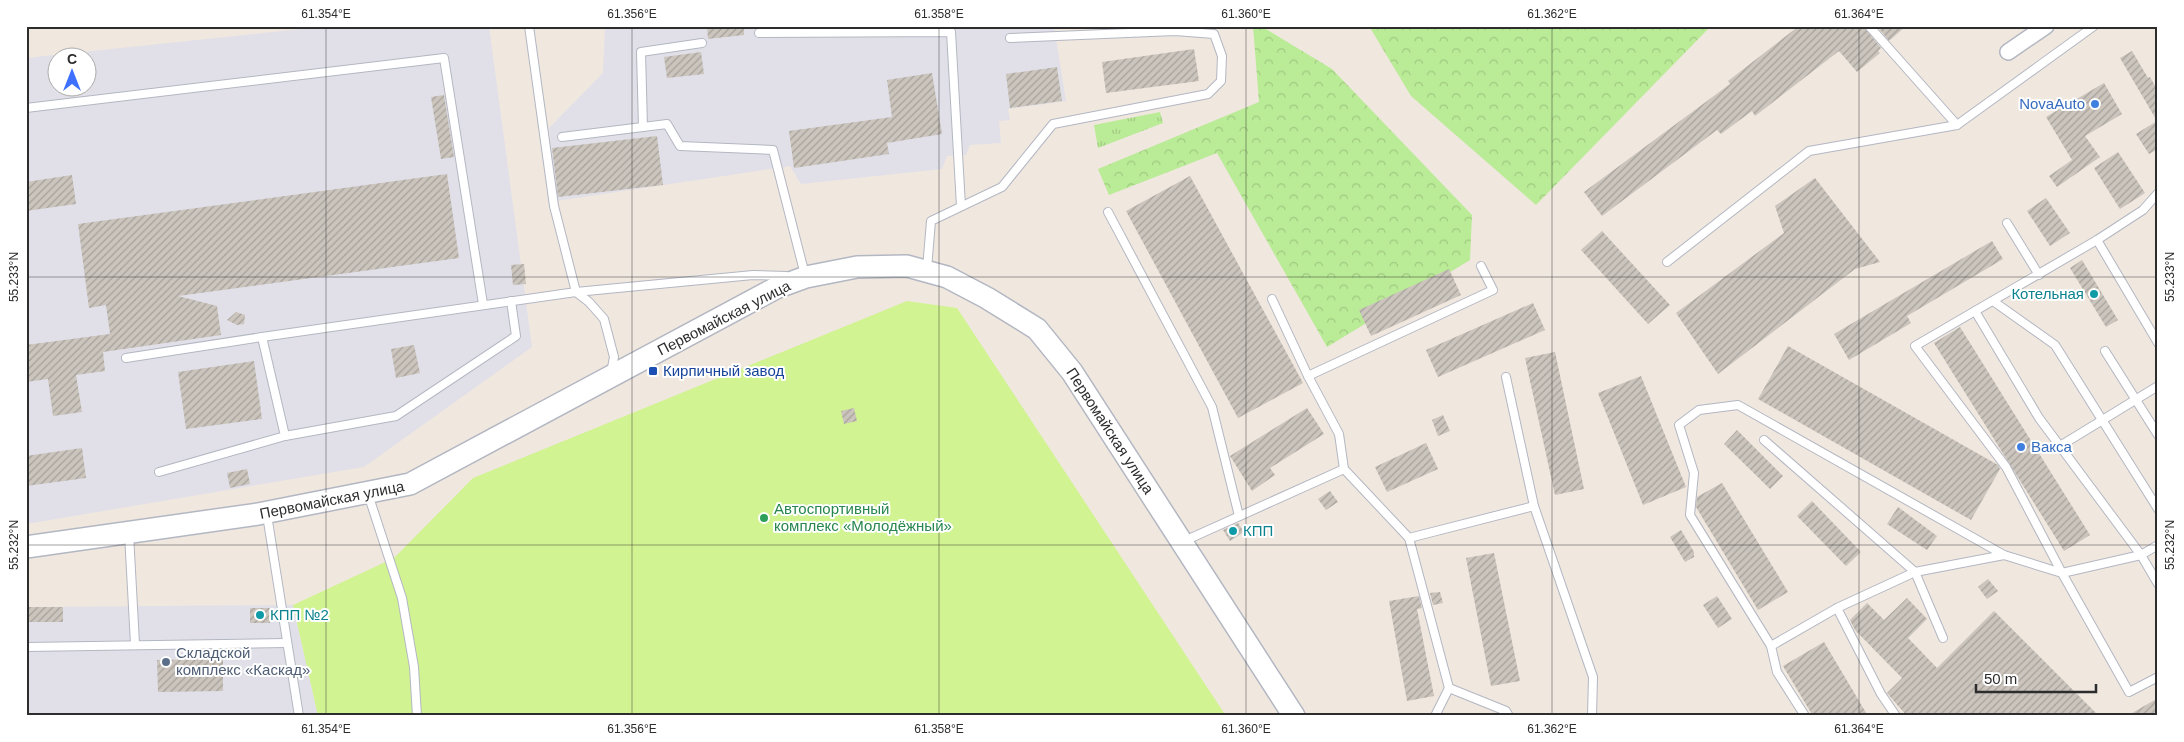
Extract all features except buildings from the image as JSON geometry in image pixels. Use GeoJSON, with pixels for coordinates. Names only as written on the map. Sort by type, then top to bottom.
{"type":"FeatureCollection","features":[{"type":"Feature","properties":{"kind":"street"},"geometry":{"type":"LineString","coordinates":[[2008,52],[2046,26]]}},
{"type":"Feature","properties":{"kind":"street","name":"Первомайская улица"},"geometry":{"type":"LineString","coordinates":[[26,547],[266,513],[368,494],[410,484],[776,288],[806,277],[856,267],[907,266],[947,277],[987,298],[1038,329],[1072,372],[1294,716]]}},
{"type":"Feature","properties":{"kind":"lane"},"geometry":{"type":"LineString","coordinates":[[529,26],[554,206],[576,292],[589,302],[604,319],[614,357],[610,377]]}},
{"type":"Feature","properties":{"kind":"lane"},"geometry":{"type":"LineString","coordinates":[[1869,26],[1957,125]]}},
{"type":"Feature","properties":{"kind":"lane"},"geometry":{"type":"LineString","coordinates":[[1667,262],[1809,151],[1957,125],[2094,26]]}},
{"type":"Feature","properties":{"kind":"lane"},"geometry":{"type":"LineString","coordinates":[[927,271],[931,221],[1002,187],[1053,124],[1208,94],[1221,81],[1222,56],[1214,34],[1175,31],[1010,38]]}},
{"type":"Feature","properties":{"kind":"lane"},"geometry":{"type":"LineString","coordinates":[[759,33],[951,32],[961,206]]}},
{"type":"Feature","properties":{"kind":"lane"},"geometry":{"type":"LineString","coordinates":[[643,127],[641,52],[702,43]]}},
{"type":"Feature","properties":{"kind":"lane"},"geometry":{"type":"LineString","coordinates":[[26,108],[444,58],[483,304]]}},
{"type":"Feature","properties":{"kind":"lane"},"geometry":{"type":"LineString","coordinates":[[126,358],[483,304],[576,292],[753,275],[806,277],[773,150],[680,146],[667,124],[562,137]]}},
{"type":"Feature","properties":{"kind":"lane"},"geometry":{"type":"LineString","coordinates":[[2158,193],[2143,210],[2097,240],[1915,346],[2006,467],[2062,574],[2129,692],[2158,677]]}},
{"type":"Feature","properties":{"kind":"lane"},"geometry":{"type":"LineString","coordinates":[[1108,212],[1212,407],[1239,516]]}},
{"type":"Feature","properties":{"kind":"lane"},"geometry":{"type":"LineString","coordinates":[[2007,223],[2039,274]]}},
{"type":"Feature","properties":{"kind":"lane"},"geometry":{"type":"LineString","coordinates":[[2097,240],[2158,343]]}},
{"type":"Feature","properties":{"kind":"lane"},"geometry":{"type":"LineString","coordinates":[[1308,376],[1493,290],[1481,266]]}},
{"type":"Feature","properties":{"kind":"lane"},"geometry":{"type":"LineString","coordinates":[[1272,299],[1308,376],[1339,434],[1344,469],[1410,538],[1450,688],[1435,716]]}},
{"type":"Feature","properties":{"kind":"lane"},"geometry":{"type":"LineString","coordinates":[[159,472],[286,436],[396,416],[516,336],[511,301]]}},
{"type":"Feature","properties":{"kind":"lane"},"geometry":{"type":"LineString","coordinates":[[1993,301],[2055,345],[2158,510]]}},
{"type":"Feature","properties":{"kind":"lane"},"geometry":{"type":"LineString","coordinates":[[1975,311],[2039,418],[2141,555],[2158,584]]}},
{"type":"Feature","properties":{"kind":"lane"},"geometry":{"type":"LineString","coordinates":[[262,337],[286,436]]}},
{"type":"Feature","properties":{"kind":"lane"},"geometry":{"type":"LineString","coordinates":[[2105,351],[2158,436]]}},
{"type":"Feature","properties":{"kind":"lane"},"geometry":{"type":"LineString","coordinates":[[1506,377],[1534,506],[1593,676],[1592,716]]}},
{"type":"Feature","properties":{"kind":"lane"},"geometry":{"type":"LineString","coordinates":[[2060,446],[2158,386]]}},
{"type":"Feature","properties":{"kind":"lane"},"geometry":{"type":"LineString","coordinates":[[1805,716],[1777,672],[1771,646],[1690,515],[1694,473],[1679,425],[1699,410],[1738,406],[2004,555],[2062,574],[2141,555],[2158,545]]}},
{"type":"Feature","properties":{"kind":"lane"},"geometry":{"type":"LineString","coordinates":[[1764,440],[1915,572],[1943,638]]}},
{"type":"Feature","properties":{"kind":"lane"},"geometry":{"type":"LineString","coordinates":[[1182,542],[1344,469]]}},
{"type":"Feature","properties":{"kind":"lane"},"geometry":{"type":"LineString","coordinates":[[368,494],[402,598],[414,667],[417,716]]}},
{"type":"Feature","properties":{"kind":"lane"},"geometry":{"type":"LineString","coordinates":[[1410,538],[1534,506]]}},
{"type":"Feature","properties":{"kind":"lane"},"geometry":{"type":"LineString","coordinates":[[266,513],[299,716]]}},
{"type":"Feature","properties":{"kind":"lane"},"geometry":{"type":"LineString","coordinates":[[129,532],[136,644]]}},
{"type":"Feature","properties":{"kind":"lane"},"geometry":{"type":"LineString","coordinates":[[1771,646],[1838,608],[1915,572],[2004,555]]}},
{"type":"Feature","properties":{"kind":"lane"},"geometry":{"type":"LineString","coordinates":[[1838,608],[1881,694],[1896,716]]}},
{"type":"Feature","properties":{"kind":"lane"},"geometry":{"type":"LineString","coordinates":[[26,647],[286,643]]}},
{"type":"Feature","properties":{"kind":"lane"},"geometry":{"type":"LineString","coordinates":[[1450,688],[1506,711],[1509,716]]}},
{"type":"Feature","properties":{"kind":"shaded area"},"geometry":{"type":"Polygon","coordinates":[[[330,26],[489,26],[532,347],[364,467],[26,524],[26,58],[48,56],[48,98],[98,98],[98,50],[330,26]]]}},
{"type":"Feature","properties":{"kind":"shaded area"},"geometry":{"type":"Polygon","coordinates":[[[605,26],[1054,26],[1066,101],[1008,109],[1010,120],[999,121],[1001,143],[970,145],[966,155],[947,156],[942,169],[801,184],[790,166],[556,201],[549,128],[603,73],[605,26]]]}},
{"type":"Feature","properties":{"kind":"shaded area","name":"Складской комплекс «Каскад»"},"geometry":{"type":"Polygon","coordinates":[[[293,605],[318,716],[26,716],[26,607],[293,605]]]}},
{"type":"Feature","properties":{"kind":"green space"},"geometry":{"type":"Polygon","coordinates":[[[1253,26],[1261,26],[1332,69],[1472,215],[1470,260],[1327,347],[1217,153],[1109,195],[1098,169],[1259,102],[1253,26]]]}},
{"type":"Feature","properties":{"kind":"green space"},"geometry":{"type":"Polygon","coordinates":[[[1369,26],[1711,26],[1536,205],[1411,96],[1369,26]]]}},
{"type":"Feature","properties":{"kind":"green space"},"geometry":{"type":"Polygon","coordinates":[[[1160,112],[1163,123],[1098,148],[1094,125],[1160,112]]]}},
{"type":"Feature","properties":{"kind":"green space","name":"Автоспортивный комплекс «Молодёжный»"},"geometry":{"type":"Polygon","coordinates":[[[907,301],[957,308],[1226,716],[318,716],[293,605],[394,558],[473,478],[907,301]]]}},
{"type":"Feature","properties":{"kind":"place","name":"NovaAuto"},"geometry":{"type":"Point","coordinates":[2095,104]}},
{"type":"Feature","properties":{"kind":"place","name":"Котельная"},"geometry":{"type":"Point","coordinates":[2094,294]}},
{"type":"Feature","properties":{"kind":"place","name":"Кирпичный завод"},"geometry":{"type":"Point","coordinates":[653,371]}},
{"type":"Feature","properties":{"kind":"place","name":"Вакса"},"geometry":{"type":"Point","coordinates":[2021,447]}},
{"type":"Feature","properties":{"kind":"place","name":"Автоспортивный комплекс «Молодёжный»"},"geometry":{"type":"Point","coordinates":[764,518]}},
{"type":"Feature","properties":{"kind":"place","name":"КПП"},"geometry":{"type":"Point","coordinates":[1233,531]}},
{"type":"Feature","properties":{"kind":"place","name":"КПП №2"},"geometry":{"type":"Point","coordinates":[260,615]}},
{"type":"Feature","properties":{"kind":"place","name":"Складской комплекс «Каскад»"},"geometry":{"type":"Point","coordinates":[166,662]}}]}
